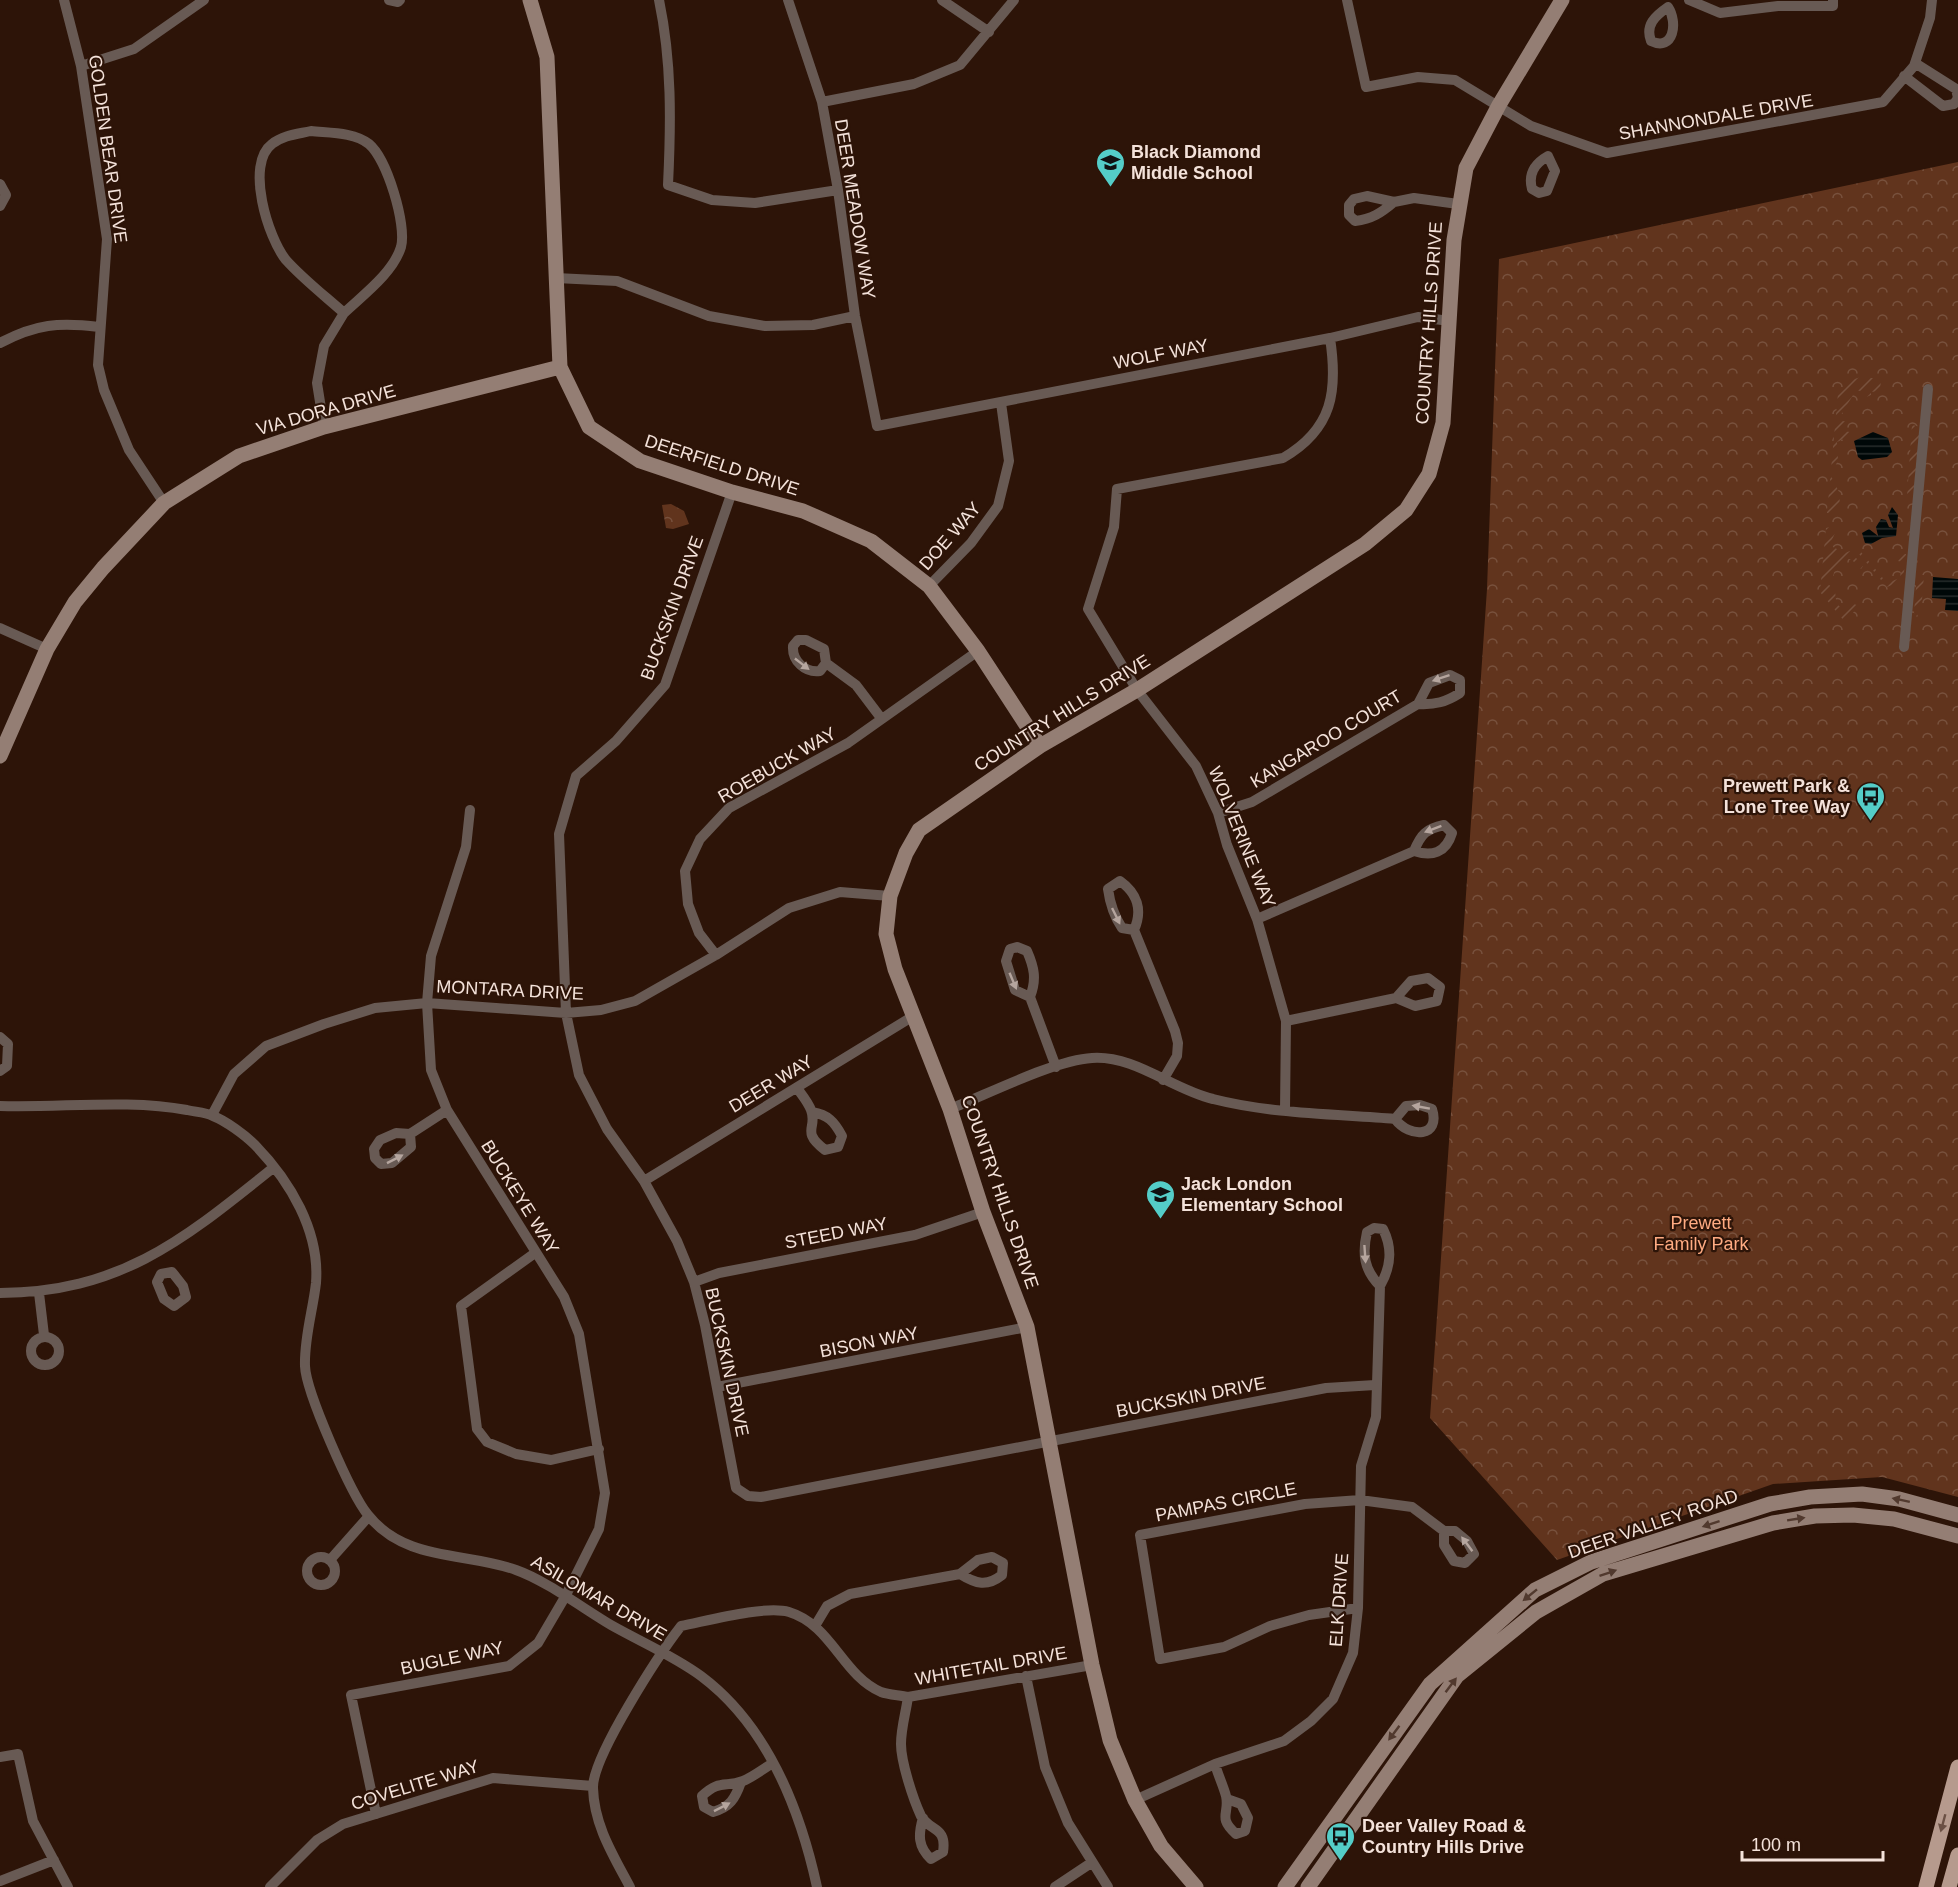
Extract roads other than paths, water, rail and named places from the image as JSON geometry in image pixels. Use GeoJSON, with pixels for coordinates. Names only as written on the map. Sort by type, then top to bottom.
{"type":"FeatureCollection","features":[{"type":"Feature","properties":{"kind":"main road"},"geometry":{"type":"LineString","coordinates":[[1926,1887],[1958,1767]]}},
{"type":"Feature","properties":{"kind":"main road"},"geometry":{"type":"LineString","coordinates":[[1949,1887],[1958,1855]]}},
{"type":"Feature","properties":{"kind":"street","name":"GOLDEN BEAR DRIVE"},"geometry":{"type":"LineString","coordinates":[[64,0],[81,66],[107,239],[98,365],[104,390],[129,450],[164,503]]}},
{"type":"Feature","properties":{"kind":"street"},"geometry":{"type":"LineString","coordinates":[[81,66],[134,49],[204,0]]}},
{"type":"Feature","properties":{"kind":"street"},"geometry":{"type":"LineString","coordinates":[[389,0],[398,2],[400,0]]}},
{"type":"Feature","properties":{"kind":"street","name":"DEERFIELD DRIVE"},"geometry":{"type":"LineString","coordinates":[[530,0],[547,57],[560,367],[589,427],[640,461],[732,492],[803,511],[872,541],[929,586],[978,651],[1040,746]]}},
{"type":"Feature","properties":{"kind":"street"},"geometry":{"type":"LineString","coordinates":[[659,0],[665,27],[671,105],[668,186],[712,200],[755,203],[838,190]]}},
{"type":"Feature","properties":{"kind":"street","name":"DEER MEADOW WAY"},"geometry":{"type":"LineString","coordinates":[[788,0],[822,102],[838,190],[855,316],[877,426]]}},
{"type":"Feature","properties":{"kind":"street"},"geometry":{"type":"LineString","coordinates":[[942,0],[989,32]]}},
{"type":"Feature","properties":{"kind":"street"},"geometry":{"type":"LineString","coordinates":[[822,102],[915,84],[960,64],[1014,0]]}},
{"type":"Feature","properties":{"kind":"street","name":"SHANNONDALE DRIVE"},"geometry":{"type":"LineString","coordinates":[[1347,0],[1366,87],[1418,76],[1455,80],[1531,126],[1553,136],[1607,153],[1883,102],[1915,63],[1930,18],[1932,0]]}},
{"type":"Feature","properties":{"kind":"street","name":"COUNTRY HILLS DRIVE"},"geometry":{"type":"LineString","coordinates":[[1196,1887],[1161,1846],[1135,1800],[1110,1740],[1092,1665],[1027,1327],[983,1212],[951,1109],[895,969],[886,934],[890,896],[906,853],[919,830],[1040,746],[1137,690],[1365,544],[1406,510],[1429,474],[1443,423],[1458,204],[1466,168],[1499,105],[1562,0]]}},
{"type":"Feature","properties":{"kind":"street"},"geometry":{"type":"LineString","coordinates":[[1689,0],[1720,13],[1778,6],[1833,6],[1833,0]]}},
{"type":"Feature","properties":{"kind":"street"},"geometry":{"type":"LineString","coordinates":[[1904,76],[1943,106],[1954,104],[1958,98],[1956,89],[1915,63]]}},
{"type":"Feature","properties":{"kind":"street"},"geometry":{"type":"LineString","coordinates":[[324,427],[317,383],[324,346],[344,314],[393,264],[401,246],[400,210],[380,160],[370,144],[355,137],[311,131],[288,135],[270,144],[261,160],[266,220],[274,242],[286,260],[344,314]]}},
{"type":"Feature","properties":{"kind":"street"},"geometry":{"type":"LineString","coordinates":[[1548,156],[1553,136]]}},
{"type":"Feature","properties":{"kind":"street"},"geometry":{"type":"LineString","coordinates":[[0,184],[6,195],[0,206]]}},
{"type":"Feature","properties":{"kind":"street"},"geometry":{"type":"LineString","coordinates":[[1394,202],[1414,198],[1458,204]]}},
{"type":"Feature","properties":{"kind":"street"},"geometry":{"type":"LineString","coordinates":[[556,278],[617,281],[709,316],[765,326],[813,325],[855,316]]}},
{"type":"Feature","properties":{"kind":"street","name":"WOLF WAY"},"geometry":{"type":"LineString","coordinates":[[877,426],[1330,338],[1418,317],[1450,321]]}},
{"type":"Feature","properties":{"kind":"street"},"geometry":{"type":"LineString","coordinates":[[0,343],[23,331],[62,322],[99,327]]}},
{"type":"Feature","properties":{"kind":"street","name":"WOLVERINE WAY"},"geometry":{"type":"LineString","coordinates":[[1285,1110],[1286,1021],[1257,919],[1227,845],[1218,813],[1196,766],[1137,690],[1088,609],[1114,527],[1117,489],[1283,458],[1304,446],[1316,432],[1333,401],[1335,366],[1330,338]]}},
{"type":"Feature","properties":{"kind":"street","name":"VIA DORA DRIVE"},"geometry":{"type":"LineString","coordinates":[[0,756],[47,650],[75,602],[102,568],[164,503],[239,456],[324,427],[560,367]]}},
{"type":"Feature","properties":{"kind":"street"},"geometry":{"type":"LineString","coordinates":[[1904,647],[1928,389]]}},
{"type":"Feature","properties":{"kind":"street","name":"DOE WAY"},"geometry":{"type":"LineString","coordinates":[[929,586],[971,543],[998,507],[1009,461],[1001,403]]}},
{"type":"Feature","properties":{"kind":"street","name":"BUCKSKIN DRIVE"},"geometry":{"type":"LineString","coordinates":[[732,492],[665,685],[616,741],[576,776],[559,834],[566,1013],[579,1075],[607,1129],[644,1181],[677,1241],[694,1282],[736,1488],[748,1496],[761,1497],[1326,1388],[1375,1385]]}},
{"type":"Feature","properties":{"kind":"street"},"geometry":{"type":"LineString","coordinates":[[0,628],[47,650]]}},
{"type":"Feature","properties":{"kind":"street","name":"ROEBUCK WAY"},"geometry":{"type":"LineString","coordinates":[[716,955],[699,933],[688,904],[685,871],[700,839],[729,808],[848,743],[978,651]]}},
{"type":"Feature","properties":{"kind":"street"},"geometry":{"type":"LineString","coordinates":[[826,663],[856,685],[881,718]]}},
{"type":"Feature","properties":{"kind":"street","name":"KANGAROO COURT"},"geometry":{"type":"LineString","coordinates":[[1218,813],[1252,802],[1418,704]]}},
{"type":"Feature","properties":{"kind":"street","name":"BUCKEYE WAY"},"geometry":{"type":"LineString","coordinates":[[470,810],[466,847],[431,956],[427,1003],[431,1070],[447,1110],[564,1297],[579,1334],[605,1493],[599,1529],[565,1597]]}},
{"type":"Feature","properties":{"kind":"street"},"geometry":{"type":"LineString","coordinates":[[1257,919],[1414,851]]}},
{"type":"Feature","properties":{"kind":"street","name":"MONTARA DRIVE"},"geometry":{"type":"LineString","coordinates":[[212,1115],[234,1074],[266,1046],[375,1008],[427,1003],[566,1013],[601,1010],[635,1001],[716,955],[789,908],[840,892],[890,896]]}},
{"type":"Feature","properties":{"kind":"street"},"geometry":{"type":"LineString","coordinates":[[1134,930],[1175,1031],[1177,1056],[1163,1080]]}},
{"type":"Feature","properties":{"kind":"street"},"geometry":{"type":"LineString","coordinates":[[1030,997],[1056,1067]]}},
{"type":"Feature","properties":{"kind":"street"},"geometry":{"type":"LineString","coordinates":[[1286,1021],[1396,998]]}},
{"type":"Feature","properties":{"kind":"street","name":"DEER WAY"},"geometry":{"type":"LineString","coordinates":[[644,1181],[915,1015]]}},
{"type":"Feature","properties":{"kind":"street"},"geometry":{"type":"LineString","coordinates":[[0,1037],[8,1044],[7,1066],[0,1071]]}},
{"type":"Feature","properties":{"kind":"street"},"geometry":{"type":"LineString","coordinates":[[951,1109],[1056,1067],[1093,1058],[1129,1064],[1210,1099],[1285,1110],[1395,1119]]}},
{"type":"Feature","properties":{"kind":"street"},"geometry":{"type":"LineString","coordinates":[[797,1088],[812,1112]]}},
{"type":"Feature","properties":{"kind":"street","name":"ASILOMAR DRIVE"},"geometry":{"type":"LineString","coordinates":[[0,1106],[162,1106],[212,1115],[254,1144],[296,1198],[313,1238],[316,1280],[305,1367],[309,1387],[351,1486],[369,1516],[400,1541],[436,1554],[516,1570],[700,1675],[727,1697],[749,1724],[789,1791],[810,1852],[817,1887]]}},
{"type":"Feature","properties":{"kind":"street"},"geometry":{"type":"LineString","coordinates":[[410,1134],[447,1110]]}},
{"type":"Feature","properties":{"kind":"street"},"geometry":{"type":"LineString","coordinates":[[0,1293],[39,1293],[97,1280],[150,1258],[201,1226],[273,1168]]}},
{"type":"Feature","properties":{"kind":"street","name":"STEED WAY"},"geometry":{"type":"LineString","coordinates":[[694,1282],[719,1273],[915,1235],[983,1212]]}},
{"type":"Feature","properties":{"kind":"street","name":"ELK DRIVE"},"geometry":{"type":"LineString","coordinates":[[1135,1800],[1215,1764],[1284,1741],[1311,1721],[1333,1699],[1353,1653],[1358,1608],[1361,1466],[1376,1417],[1375,1385],[1380,1286],[1389,1272],[1388,1238],[1383,1229],[1374,1228],[1367,1232],[1365,1263],[1369,1275],[1380,1286]]}},
{"type":"Feature","properties":{"kind":"street"},"geometry":{"type":"LineString","coordinates":[[535,1253],[461,1306],[477,1429],[487,1442],[516,1454],[551,1460],[599,1449]]}},
{"type":"Feature","properties":{"kind":"street"},"geometry":{"type":"LineString","coordinates":[[150,1258],[161,1274]]}},
{"type":"Feature","properties":{"kind":"street"},"geometry":{"type":"LineString","coordinates":[[39,1293],[44,1335]]}},
{"type":"Feature","properties":{"kind":"street","name":"BISON WAY"},"geometry":{"type":"LineString","coordinates":[[717,1387],[1027,1327]]}},
{"type":"Feature","properties":{"kind":"street","name":"DEER VALLEY ROAD"},"geometry":{"type":"LineString","coordinates":[[1285,1887],[1430,1684],[1535,1590],[1591,1562],[1770,1504],[1810,1497],[1862,1494],[1899,1499],[1958,1515]]}},
{"type":"Feature","properties":{"kind":"street"},"geometry":{"type":"LineString","coordinates":[[1360,1500],[1412,1507],[1444,1531]]}},
{"type":"Feature","properties":{"kind":"street","name":"PAMPAS CIRCLE"},"geometry":{"type":"LineString","coordinates":[[1358,1608],[1309,1615],[1270,1626],[1224,1647],[1160,1659],[1140,1535],[1305,1504],[1360,1500]]}},
{"type":"Feature","properties":{"kind":"street","name":"DEER VALLEY ROAD"},"geometry":{"type":"LineString","coordinates":[[1308,1887],[1457,1676],[1536,1612],[1603,1574],[1773,1523],[1815,1516],[1853,1515],[1894,1520],[1958,1536]]}},
{"type":"Feature","properties":{"kind":"street"},"geometry":{"type":"LineString","coordinates":[[330,1560],[369,1516]]}},
{"type":"Feature","properties":{"kind":"street"},"geometry":{"type":"LineString","coordinates":[[815,1626],[827,1606],[850,1594],[960,1574]]}},
{"type":"Feature","properties":{"kind":"street","name":"BUGLE WAY"},"geometry":{"type":"LineString","coordinates":[[376,1814],[351,1695],[509,1666],[538,1643],[565,1597]]}},
{"type":"Feature","properties":{"kind":"street","name":"WHITETAIL DRIVE"},"geometry":{"type":"LineString","coordinates":[[630,1887],[601,1832],[593,1786],[602,1755],[661,1652],[681,1626],[753,1612],[788,1612],[815,1626],[832,1643],[847,1666],[881,1692],[908,1697],[1092,1665]]}},
{"type":"Feature","properties":{"kind":"street"},"geometry":{"type":"LineString","coordinates":[[1026,1676],[1045,1767],[1068,1823],[1108,1887]]}},
{"type":"Feature","properties":{"kind":"street"},"geometry":{"type":"LineString","coordinates":[[908,1697],[901,1744],[912,1794],[923,1818]]}},
{"type":"Feature","properties":{"kind":"street"},"geometry":{"type":"LineString","coordinates":[[0,1757],[18,1754],[33,1821],[68,1887]]}},
{"type":"Feature","properties":{"kind":"street"},"geometry":{"type":"LineString","coordinates":[[741,1782],[773,1763]]}},
{"type":"Feature","properties":{"kind":"street"},"geometry":{"type":"LineString","coordinates":[[1215,1764],[1227,1798]]}},
{"type":"Feature","properties":{"kind":"street","name":"COVELITE WAY"},"geometry":{"type":"LineString","coordinates":[[270,1887],[317,1840],[344,1824],[493,1778],[593,1786]]}},
{"type":"Feature","properties":{"kind":"street"},"geometry":{"type":"LineString","coordinates":[[0,1881],[54,1860]]}},
{"type":"Feature","properties":{"kind":"street"},"geometry":{"type":"LineString","coordinates":[[1055,1887],[1091,1863]]}},
{"type":"Feature","properties":{"kind":"place","name":"Black Diamond Middle School"},"geometry":{"type":"Point","coordinates":[1110,188]}},
{"type":"Feature","properties":{"kind":"place","name":"Prewett Park & Lone Tree Way"},"geometry":{"type":"Point","coordinates":[1871,822]}},
{"type":"Feature","properties":{"kind":"place","name":"Jack London Elementary School"},"geometry":{"type":"Point","coordinates":[1160,1220]}},
{"type":"Feature","properties":{"kind":"place","name":"Deer Valley Road & Country Hills Drive"},"geometry":{"type":"Point","coordinates":[1341,1862]}},
{"type":"Feature","properties":{"kind":"park label","name":"Prewett Family Park"},"geometry":{"type":"Point","coordinates":[1701,1233]}}]}
